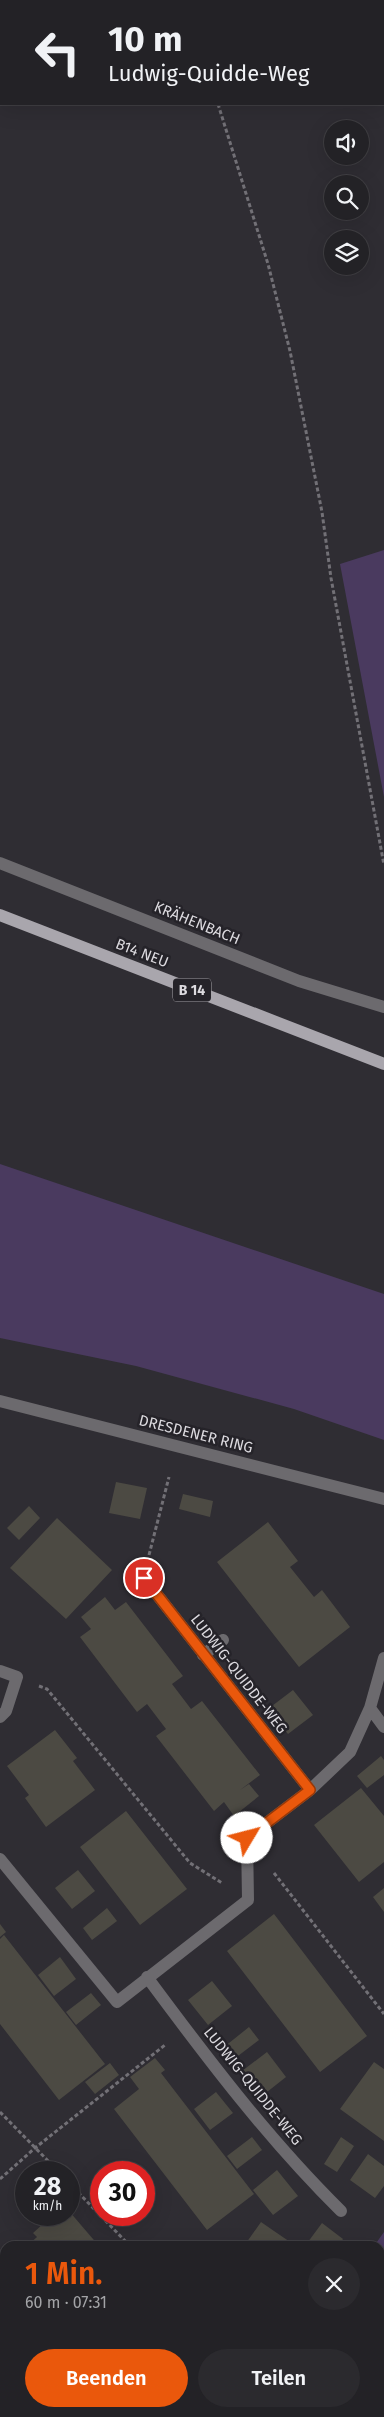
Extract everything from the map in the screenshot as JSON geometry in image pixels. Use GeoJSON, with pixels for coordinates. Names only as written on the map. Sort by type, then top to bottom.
{"type":"FeatureCollection","features":[{"type":"Feature","properties":{"kind":"main road","name":"B14 NEU"},"geometry":{"type":"LineString","coordinates":[[0,915],[384,1064]]}},
{"type":"Feature","properties":{"kind":"street","name":"KRÄHENBACH"},"geometry":{"type":"LineString","coordinates":[[0,863],[299,981],[384,1007]]}},
{"type":"Feature","properties":{"kind":"street","name":"DRESDENER RING"},"geometry":{"type":"LineString","coordinates":[[0,1401],[384,1499]]}},
{"type":"Feature","properties":{"kind":"street","name":"LUDWIG-QUIDDE-WEG"},"geometry":{"type":"LineString","coordinates":[[144,1578],[310,1790]]}},
{"type":"Feature","properties":{"kind":"street"},"geometry":{"type":"LineString","coordinates":[[203,1655],[223,1640]]}},
{"type":"Feature","properties":{"kind":"street"},"geometry":{"type":"LineString","coordinates":[[0,1859],[117,2002],[248,1900],[247,1838],[310,1790],[350,1752],[370,1708],[384,1658]]}},
{"type":"Feature","properties":{"kind":"street"},"geometry":{"type":"LineString","coordinates":[[0,1671],[17,1677],[6,1711],[0,1717]]}},
{"type":"Feature","properties":{"kind":"street"},"geometry":{"type":"LineString","coordinates":[[370,1708],[384,1726]]}},
{"type":"Feature","properties":{"kind":"street","name":"LUDWIG-QUIDDE-WEG"},"geometry":{"type":"LineString","coordinates":[[147,1977],[186,2029],[304,2175],[341,2210]]}},
{"type":"Feature","properties":{"kind":"path"},"geometry":{"type":"LineString","coordinates":[[218,105],[268,264],[290,352],[322,512],[331,578],[384,864]]}},
{"type":"Feature","properties":{"kind":"path"},"geometry":{"type":"LineString","coordinates":[[144,1578],[169,1477]]}},
{"type":"Feature","properties":{"kind":"path"},"geometry":{"type":"LineString","coordinates":[[17,1677],[47,1689],[190,1862],[248,1900]]}},
{"type":"Feature","properties":{"kind":"path"},"geometry":{"type":"LineString","coordinates":[[247,1838],[384,2014]]}},
{"type":"Feature","properties":{"kind":"path"},"geometry":{"type":"LineString","coordinates":[[0,2179],[35,2148],[186,2029]]}},
{"type":"Feature","properties":{"kind":"path"},"geometry":{"type":"LineString","coordinates":[[0,2112],[48,2161]]}},
{"type":"Feature","properties":{"kind":"path"},"geometry":{"type":"LineString","coordinates":[[80,2194],[125,2241]]}},
{"type":"Feature","properties":{"kind":"shaded area"},"geometry":{"type":"Polygon","coordinates":[[[384,550],[384,797],[340,564],[384,550]]]}},
{"type":"Feature","properties":{"kind":"shaded area"},"geometry":{"type":"Polygon","coordinates":[[[0,1164],[384,1294],[384,1440],[294,1409],[136,1366],[0,1338],[0,1164]]]}},
{"type":"Feature","properties":{"kind":"shaded area"},"geometry":{"type":"Polygon","coordinates":[[[384,2232],[384,2241],[378,2241],[384,2232]]]}},
{"type":"Feature","properties":{"kind":"building"},"geometry":{"type":"Polygon","coordinates":[[[116,1482],[147,1488],[140,1519],[109,1513],[116,1482]]]}},
{"type":"Feature","properties":{"kind":"building"},"geometry":{"type":"Polygon","coordinates":[[[183,1494],[213,1501],[210,1517],[179,1509],[183,1494]]]}},
{"type":"Feature","properties":{"kind":"building"},"geometry":{"type":"Polygon","coordinates":[[[29,1506],[40,1518],[19,1540],[7,1528],[29,1506]]]}},
{"type":"Feature","properties":{"kind":"building"},"geometry":{"type":"Polygon","coordinates":[[[57,1518],[112,1570],[66,1619],[10,1568],[57,1518]]]}},
{"type":"Feature","properties":{"kind":"building"},"geometry":{"type":"Polygon","coordinates":[[[268,1522],[298,1561],[290,1567],[314,1597],[322,1590],[350,1627],[299,1667],[217,1562],[268,1522]]]}},
{"type":"Feature","properties":{"kind":"building"},"geometry":{"type":"Polygon","coordinates":[[[105,1597],[115,1610],[126,1602],[183,1676],[172,1684],[191,1709],[202,1701],[260,1775],[240,1790],[249,1784],[259,1796],[234,1816],[224,1802],[214,1811],[156,1736],[166,1729],[147,1704],[137,1712],[80,1637],[91,1629],[81,1617],[105,1597]]]}},
{"type":"Feature","properties":{"kind":"building"},"geometry":{"type":"Polygon","coordinates":[[[293,1690],[313,1715],[288,1734],[268,1709],[293,1690]]]}},
{"type":"Feature","properties":{"kind":"building"},"geometry":{"type":"Polygon","coordinates":[[[55,1730],[77,1758],[73,1761],[95,1790],[46,1827],[25,1798],[29,1795],[7,1766],[55,1730]]]}},
{"type":"Feature","properties":{"kind":"building"},"geometry":{"type":"Polygon","coordinates":[[[381,1756],[384,1760],[384,1775],[367,1788],[357,1776],[381,1756]]]}},
{"type":"Feature","properties":{"kind":"building"},"geometry":{"type":"Polygon","coordinates":[[[361,1788],[384,1816],[384,1862],[359,1882],[314,1825],[361,1788]]]}},
{"type":"Feature","properties":{"kind":"building"},"geometry":{"type":"Polygon","coordinates":[[[126,1811],[187,1889],[140,1925],[80,1847],[126,1811]]]}},
{"type":"Feature","properties":{"kind":"building"},"geometry":{"type":"Polygon","coordinates":[[[78,1870],[95,1891],[72,1909],[55,1888],[78,1870]]]}},
{"type":"Feature","properties":{"kind":"building"},"geometry":{"type":"Polygon","coordinates":[[[384,1888],[384,1912],[373,1897],[384,1888]]]}},
{"type":"Feature","properties":{"kind":"building"},"geometry":{"type":"Polygon","coordinates":[[[107,1908],[117,1921],[92,1940],[83,1928],[107,1908]]]}},
{"type":"Feature","properties":{"kind":"building"},"geometry":{"type":"Polygon","coordinates":[[[274,1914],[367,2036],[320,2072],[227,1951],[274,1914]]]}},
{"type":"Feature","properties":{"kind":"building"},"geometry":{"type":"Polygon","coordinates":[[[0,1924],[6,1932],[0,1937],[0,1924]]]}},
{"type":"Feature","properties":{"kind":"building"},"geometry":{"type":"Polygon","coordinates":[[[4,1935],[105,2064],[59,2100],[0,2024],[0,1939],[4,1935]]]}},
{"type":"Feature","properties":{"kind":"building"},"geometry":{"type":"Polygon","coordinates":[[[60,1957],[76,1979],[54,1996],[38,1975],[60,1957]]]}},
{"type":"Feature","properties":{"kind":"building"},"geometry":{"type":"Polygon","coordinates":[[[212,1981],[232,2006],[208,2025],[188,2000],[212,1981]]]}},
{"type":"Feature","properties":{"kind":"building"},"geometry":{"type":"Polygon","coordinates":[[[91,1993],[101,2005],[76,2025],[66,2012],[91,1993]]]}},
{"type":"Feature","properties":{"kind":"building"},"geometry":{"type":"Polygon","coordinates":[[[249,2027],[259,2040],[234,2059],[224,2047],[249,2027]]]}},
{"type":"Feature","properties":{"kind":"building"},"geometry":{"type":"Polygon","coordinates":[[[267,2052],[286,2077],[262,2096],[242,2071],[267,2052]]]}},
{"type":"Feature","properties":{"kind":"building"},"geometry":{"type":"Polygon","coordinates":[[[155,2058],[165,2070],[161,2073],[254,2194],[207,2230],[114,2109],[139,2089],[130,2077],[155,2058]]]}},
{"type":"Feature","properties":{"kind":"building"},"geometry":{"type":"Polygon","coordinates":[[[374,2062],[384,2069],[384,2141],[340,2109],[374,2062]]]}},
{"type":"Feature","properties":{"kind":"building"},"geometry":{"type":"Polygon","coordinates":[[[110,2063],[119,2075],[95,2094],[85,2082],[110,2063]]]}},
{"type":"Feature","properties":{"kind":"building"},"geometry":{"type":"Polygon","coordinates":[[[216,2092],[233,2113],[210,2130],[194,2109],[216,2092]]]}},
{"type":"Feature","properties":{"kind":"building"},"geometry":{"type":"Polygon","coordinates":[[[252,2137],[262,2150],[237,2169],[227,2156],[252,2137]]]}},
{"type":"Feature","properties":{"kind":"building"},"geometry":{"type":"Polygon","coordinates":[[[341,2137],[354,2146],[337,2172],[324,2164],[341,2137]]]}},
{"type":"Feature","properties":{"kind":"building"},"geometry":{"type":"Polygon","coordinates":[[[368,2154],[384,2166],[384,2186],[375,2198],[350,2180],[368,2154]]]}},
{"type":"Feature","properties":{"kind":"building"},"geometry":{"type":"Polygon","coordinates":[[[277,2170],[298,2196],[273,2215],[253,2190],[277,2170]]]}},
{"type":"Feature","properties":{"kind":"building"},"geometry":{"type":"Polygon","coordinates":[[[261,2222],[289,2241],[248,2241],[261,2222]]]}},
{"type":"Feature","properties":{"kind":"building"},"geometry":{"type":"Polygon","coordinates":[[[322,2223],[343,2239],[342,2241],[309,2241],[322,2223]]]}},
{"type":"Feature","properties":{"kind":"building"},"geometry":{"type":"Polygon","coordinates":[[[80,2224],[95,2241],[33,2241],[37,2237],[33,2233],[41,2226],[80,2226],[80,2224]]]}},
{"type":"Feature","properties":{"kind":"route"},"geometry":{"type":"LineString","coordinates":[[144,1578],[310,1790],[247,1838]]}}]}
